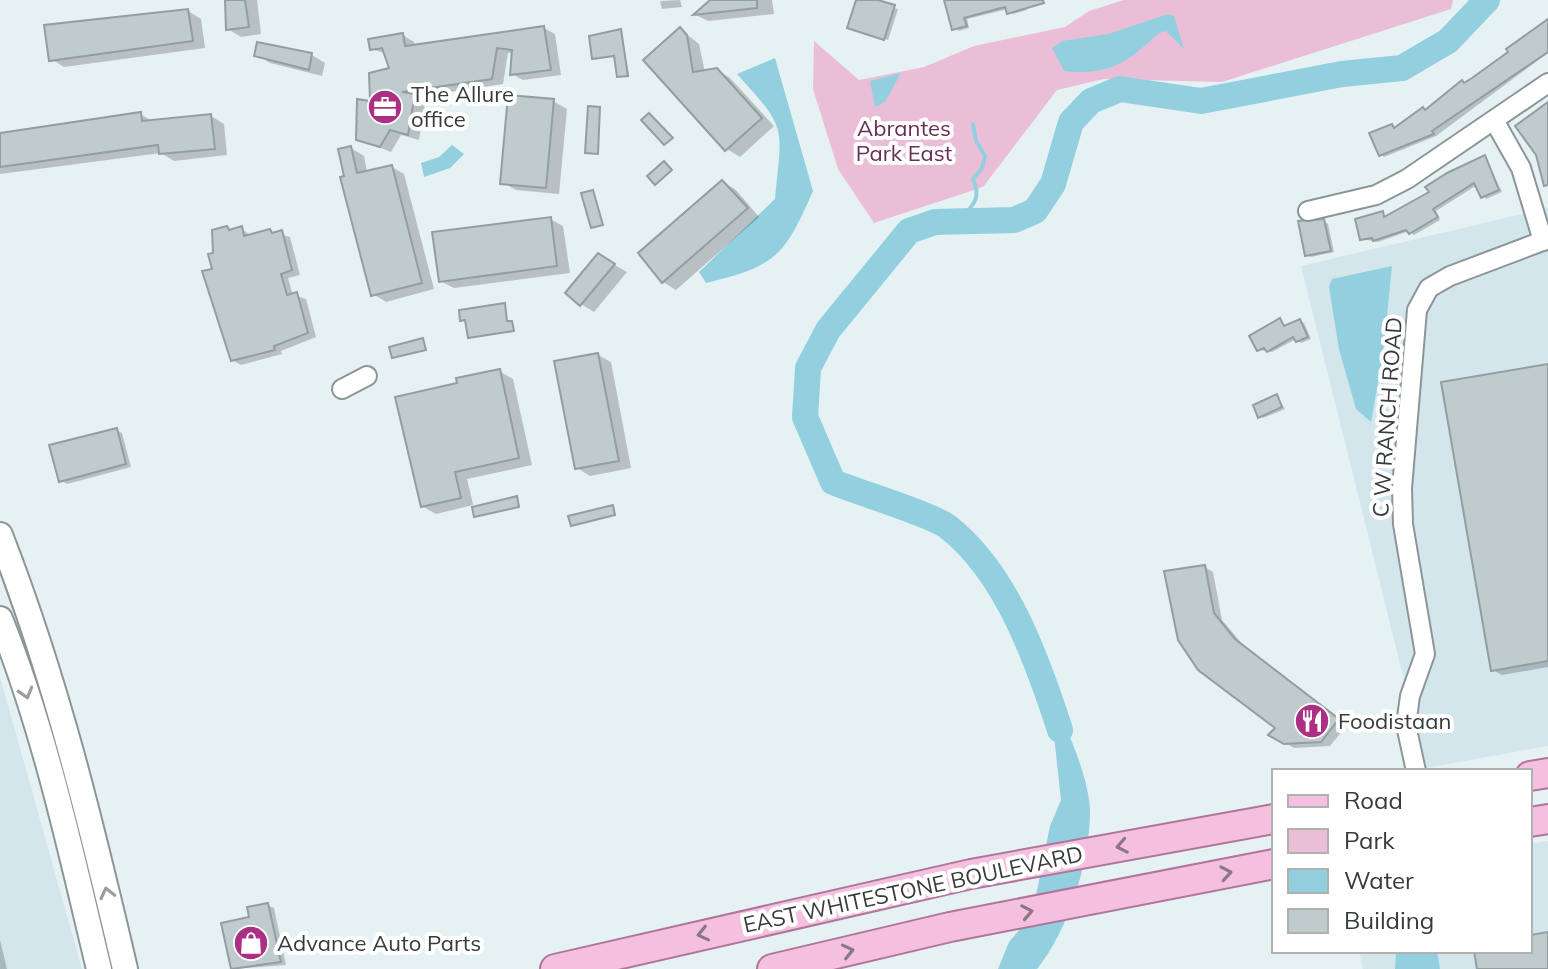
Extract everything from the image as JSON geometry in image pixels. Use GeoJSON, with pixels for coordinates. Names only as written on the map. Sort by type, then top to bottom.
{"type":"FeatureCollection","features":[{"type":"Feature","properties":{"kind":"main road","name":"EAST WHITESTONE BOULEVARD"},"geometry":{"type":"LineString","coordinates":[[555,969],[971,874],[1272,819]]}},
{"type":"Feature","properties":{"kind":"main road","name":"EAST WHITESTONE BOULEVARD"},"geometry":{"type":"LineString","coordinates":[[772,969],[950,927],[1272,864]]}},
{"type":"Feature","properties":{"kind":"street"},"geometry":{"type":"LineString","coordinates":[[1308,211],[1376,195],[1407,179],[1495,122],[1548,83]]}},
{"type":"Feature","properties":{"kind":"street"},"geometry":{"type":"LineString","coordinates":[[1495,122],[1521,168],[1545,240]]}},
{"type":"Feature","properties":{"kind":"street","name":"C W RANCH ROAD"},"geometry":{"type":"LineString","coordinates":[[1416,769],[1406,725],[1410,696],[1425,654],[1403,524],[1402,488],[1417,310],[1429,288],[1450,276],[1545,240]]}},
{"type":"Feature","properties":{"kind":"street"},"geometry":{"type":"LineString","coordinates":[[342,389],[367,376]]}},
{"type":"Feature","properties":{"kind":"street"},"geometry":{"type":"LineString","coordinates":[[0,535],[52,678],[70,739],[125,969]]}},
{"type":"Feature","properties":{"kind":"street"},"geometry":{"type":"LineString","coordinates":[[0,619],[18,664],[45,758],[99,969]]}},
{"type":"Feature","properties":{"kind":"shaded area"},"geometry":{"type":"Polygon","coordinates":[[[1548,208],[1548,746],[1426,768],[1301,266],[1548,208]]]}},
{"type":"Feature","properties":{"kind":"shaded area"},"geometry":{"type":"Polygon","coordinates":[[[0,677],[82,969],[0,969],[0,677]]]}},
{"type":"Feature","properties":{"kind":"shaded area"},"geometry":{"type":"Polygon","coordinates":[[[1548,841],[1548,969],[1363,969],[1359,953],[1532,953],[1532,844],[1548,841]]]}},
{"type":"Feature","properties":{"kind":"green space","name":"Abrantes Park East"},"geometry":{"type":"Polygon","coordinates":[[[1124,0],[1453,0],[1451,9],[1222,82],[1104,79],[1057,90],[983,187],[874,223],[838,169],[813,89],[814,41],[859,80],[924,67],[974,46],[1065,27],[1089,11],[1124,0]]]}},
{"type":"Feature","properties":{"kind":"water"},"geometry":{"type":"Polygon","coordinates":[[[1168,14],[1174,16],[1184,49],[1166,31],[1117,65],[1080,72],[1064,71],[1052,48],[1062,41],[1108,34],[1168,14]]]}},
{"type":"Feature","properties":{"kind":"water"},"geometry":{"type":"Polygon","coordinates":[[[775,58],[813,191],[794,231],[775,255],[748,271],[706,283],[699,272],[775,199],[780,142],[778,130],[765,107],[737,74],[775,58]]]}},
{"type":"Feature","properties":{"kind":"water"},"geometry":{"type":"Polygon","coordinates":[[[901,73],[885,102],[875,107],[870,81],[901,73]]]}},
{"type":"Feature","properties":{"kind":"water"},"geometry":{"type":"Polygon","coordinates":[[[452,145],[464,154],[450,168],[424,177],[421,163],[439,157],[452,145]]]}},
{"type":"Feature","properties":{"kind":"water"},"geometry":{"type":"Polygon","coordinates":[[[1392,266],[1383,354],[1371,422],[1356,409],[1339,349],[1329,287],[1332,279],[1392,266]]]}},
{"type":"Feature","properties":{"kind":"water"},"geometry":{"type":"Polygon","coordinates":[[[1050,699],[1070,738],[1087,787],[1090,814],[1086,854],[1067,916],[1037,969],[998,969],[1009,942],[1032,915],[1050,826],[1061,800],[1050,699]]]}},
{"type":"Feature","properties":{"kind":"water"},"geometry":{"type":"Polygon","coordinates":[[[1396,953],[1437,953],[1440,969],[1395,969],[1396,953]]]}},
{"type":"Feature","properties":{"kind":"building"},"geometry":{"type":"Polygon","coordinates":[[[225,0],[245,0],[249,27],[226,30],[225,0]]]}},
{"type":"Feature","properties":{"kind":"building"},"geometry":{"type":"Polygon","coordinates":[[[710,0],[757,0],[757,8],[693,15],[710,0]]]}},
{"type":"Feature","properties":{"kind":"building"},"geometry":{"type":"Polygon","coordinates":[[[856,0],[878,0],[895,5],[884,40],[847,28],[856,0]]]}},
{"type":"Feature","properties":{"kind":"building"},"geometry":{"type":"Polygon","coordinates":[[[944,0],[1043,0],[1044,3],[1007,14],[1005,7],[964,18],[967,26],[952,30],[944,0]]]}},
{"type":"Feature","properties":{"kind":"building"},"geometry":{"type":"Polygon","coordinates":[[[188,9],[193,41],[49,61],[44,25],[188,9]]]}},
{"type":"Feature","properties":{"kind":"building"},"geometry":{"type":"Polygon","coordinates":[[[1548,19],[1548,52],[1432,131],[1434,134],[1379,156],[1369,133],[1392,124],[1394,128],[1423,107],[1425,110],[1462,80],[1464,83],[1508,52],[1506,49],[1548,19]]]}},
{"type":"Feature","properties":{"kind":"building"},"geometry":{"type":"Polygon","coordinates":[[[544,26],[551,70],[510,75],[512,50],[497,48],[492,79],[402,92],[415,94],[408,135],[390,130],[380,147],[356,140],[357,99],[370,101],[369,73],[389,68],[382,48],[370,50],[368,39],[403,33],[405,46],[544,26]]]}},
{"type":"Feature","properties":{"kind":"building"},"geometry":{"type":"Polygon","coordinates":[[[680,27],[687,35],[693,72],[717,68],[762,118],[725,151],[643,60],[680,27]]]}},
{"type":"Feature","properties":{"kind":"building"},"geometry":{"type":"Polygon","coordinates":[[[621,29],[628,76],[617,77],[614,56],[592,59],[589,36],[621,29]]]}},
{"type":"Feature","properties":{"kind":"building"},"geometry":{"type":"Polygon","coordinates":[[[257,42],[312,53],[309,70],[254,56],[257,42]]]}},
{"type":"Feature","properties":{"kind":"building"},"geometry":{"type":"Polygon","coordinates":[[[508,95],[554,99],[546,188],[500,184],[508,95]]]}},
{"type":"Feature","properties":{"kind":"building"},"geometry":{"type":"Polygon","coordinates":[[[1548,102],[1548,185],[1544,186],[1536,155],[1515,126],[1548,102]]]}},
{"type":"Feature","properties":{"kind":"building"},"geometry":{"type":"Polygon","coordinates":[[[588,106],[600,107],[598,154],[585,153],[588,106]]]}},
{"type":"Feature","properties":{"kind":"building"},"geometry":{"type":"Polygon","coordinates":[[[141,112],[142,121],[211,114],[215,149],[159,154],[158,145],[0,167],[0,133],[141,112]]]}},
{"type":"Feature","properties":{"kind":"building"},"geometry":{"type":"Polygon","coordinates":[[[649,113],[673,138],[664,145],[641,120],[649,113]]]}},
{"type":"Feature","properties":{"kind":"building"},"geometry":{"type":"Polygon","coordinates":[[[351,146],[357,173],[392,165],[422,283],[371,296],[340,177],[344,176],[338,149],[351,146]]]}},
{"type":"Feature","properties":{"kind":"building"},"geometry":{"type":"Polygon","coordinates":[[[1485,155],[1499,190],[1481,198],[1474,183],[1433,209],[1438,217],[1409,234],[1406,230],[1373,241],[1372,238],[1360,240],[1355,219],[1383,211],[1384,217],[1429,192],[1425,187],[1447,173],[1485,155]]]}},
{"type":"Feature","properties":{"kind":"building"},"geometry":{"type":"Polygon","coordinates":[[[664,161],[672,170],[655,185],[647,176],[664,161]]]}},
{"type":"Feature","properties":{"kind":"building"},"geometry":{"type":"Polygon","coordinates":[[[722,180],[748,208],[662,283],[638,253],[722,180]]]}},
{"type":"Feature","properties":{"kind":"building"},"geometry":{"type":"Polygon","coordinates":[[[593,190],[603,225],[591,228],[581,193],[593,190]]]}},
{"type":"Feature","properties":{"kind":"building"},"geometry":{"type":"Polygon","coordinates":[[[551,217],[557,266],[439,282],[432,232],[551,217]]]}},
{"type":"Feature","properties":{"kind":"building"},"geometry":{"type":"Polygon","coordinates":[[[1324,219],[1331,251],[1305,256],[1298,221],[1324,219]]]}},
{"type":"Feature","properties":{"kind":"building"},"geometry":{"type":"Polygon","coordinates":[[[227,226],[229,230],[242,226],[244,236],[270,229],[272,233],[282,230],[292,270],[281,274],[287,295],[297,292],[308,333],[274,346],[275,350],[231,361],[202,271],[212,269],[208,254],[213,253],[212,230],[227,226]]]}},
{"type":"Feature","properties":{"kind":"building"},"geometry":{"type":"Polygon","coordinates":[[[598,253],[615,264],[580,306],[565,293],[598,253]]]}},
{"type":"Feature","properties":{"kind":"building"},"geometry":{"type":"Polygon","coordinates":[[[505,303],[507,321],[512,321],[514,331],[468,338],[465,320],[460,321],[459,310],[505,303]]]}},
{"type":"Feature","properties":{"kind":"building"},"geometry":{"type":"Polygon","coordinates":[[[1280,318],[1284,326],[1300,319],[1308,337],[1296,342],[1293,337],[1267,352],[1264,348],[1257,351],[1249,336],[1280,318]]]}},
{"type":"Feature","properties":{"kind":"building"},"geometry":{"type":"Polygon","coordinates":[[[423,338],[426,350],[392,358],[389,347],[423,338]]]}},
{"type":"Feature","properties":{"kind":"building"},"geometry":{"type":"Polygon","coordinates":[[[598,353],[619,461],[575,469],[554,361],[598,353]]]}},
{"type":"Feature","properties":{"kind":"building"},"geometry":{"type":"Polygon","coordinates":[[[1548,364],[1548,661],[1491,671],[1441,382],[1548,364]]]}},
{"type":"Feature","properties":{"kind":"building"},"geometry":{"type":"Polygon","coordinates":[[[500,369],[519,458],[455,472],[461,498],[421,507],[395,397],[457,383],[456,378],[500,369]]]}},
{"type":"Feature","properties":{"kind":"building"},"geometry":{"type":"Polygon","coordinates":[[[1277,394],[1282,407],[1258,418],[1253,405],[1277,394]]]}},
{"type":"Feature","properties":{"kind":"building"},"geometry":{"type":"Polygon","coordinates":[[[117,428],[126,464],[59,482],[49,445],[117,428]]]}},
{"type":"Feature","properties":{"kind":"building"},"geometry":{"type":"Polygon","coordinates":[[[517,496],[519,507],[474,517],[472,507],[517,496]]]}},
{"type":"Feature","properties":{"kind":"building"},"geometry":{"type":"Polygon","coordinates":[[[613,505],[615,515],[571,526],[568,516],[613,505]]]}},
{"type":"Feature","properties":{"kind":"building"},"geometry":{"type":"Polygon","coordinates":[[[1205,565],[1214,613],[1235,639],[1339,719],[1321,742],[1284,744],[1268,735],[1275,728],[1198,670],[1178,640],[1164,571],[1205,565]]]}},
{"type":"Feature","properties":{"kind":"building","name":"Advance Auto Parts"},"geometry":{"type":"Polygon","coordinates":[[[268,903],[281,962],[231,969],[221,923],[249,917],[247,907],[268,903]]]}},
{"type":"Feature","properties":{"kind":"building"},"geometry":{"type":"Polygon","coordinates":[[[1548,932],[1548,969],[1477,969],[1474,953],[1532,953],[1532,935],[1548,932]]]}},
{"type":"Feature","properties":{"kind":"waterway"},"geometry":{"type":"LineString","coordinates":[[1060,730],[1042,676],[1018,620],[1004,594],[969,546],[940,522],[833,482],[805,417],[808,368],[828,330],[909,231],[935,222],[1014,220],[1035,211],[1053,184],[1071,122],[1091,101],[1120,89],[1201,101],[1342,74],[1402,68],[1448,41],[1487,0]]}},
{"type":"Feature","properties":{"kind":"waterway"},"geometry":{"type":"LineString","coordinates":[[959,221],[975,202],[977,192],[973,179],[982,168],[985,156],[976,141],[973,124]]}},
{"type":"Feature","properties":{"kind":"place","name":"The Allure office"},"geometry":{"type":"Point","coordinates":[385,107]}},
{"type":"Feature","properties":{"kind":"place","name":"Foodistaan"},"geometry":{"type":"Point","coordinates":[1312,721]}},
{"type":"Feature","properties":{"kind":"place","name":"Advance Auto Parts"},"geometry":{"type":"Point","coordinates":[251,943]}}]}
